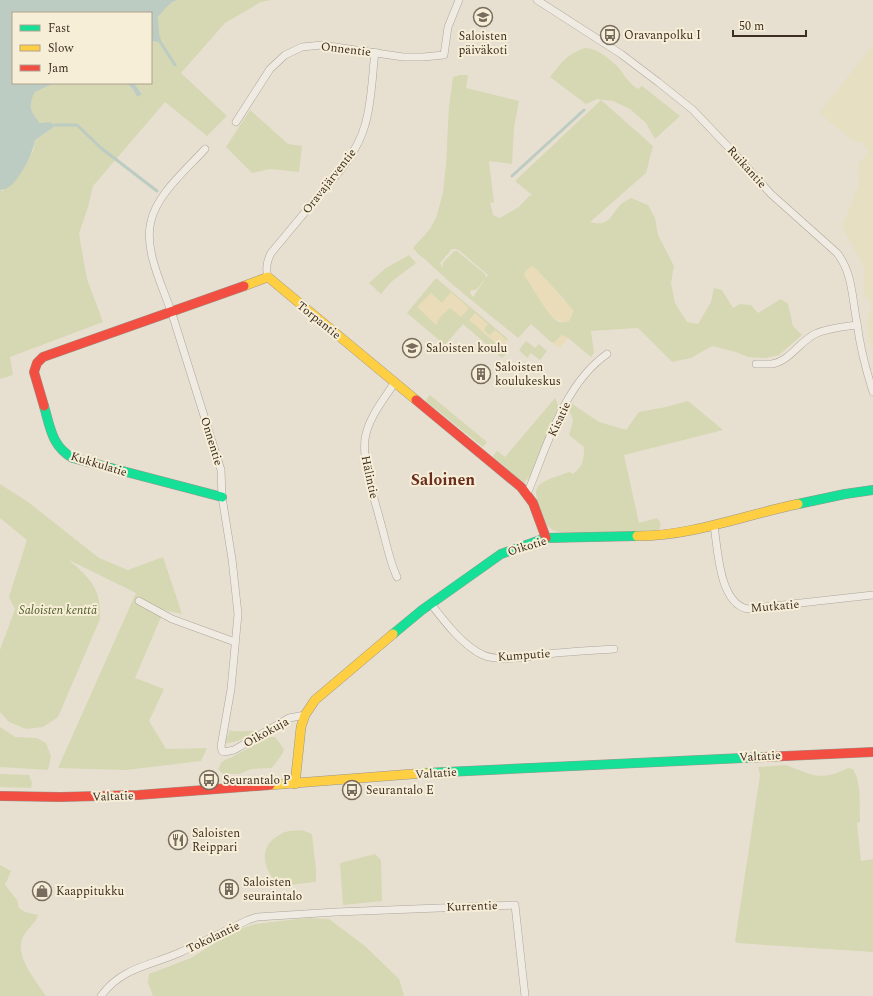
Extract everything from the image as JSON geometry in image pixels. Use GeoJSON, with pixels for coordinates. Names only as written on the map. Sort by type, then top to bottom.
{"type":"FeatureCollection","features":[{"type":"Feature","properties":{"kind":"main road"},"geometry":{"type":"LineString","coordinates":[[172,312],[268,277]]}},
{"type":"Feature","properties":{"kind":"main road","name":"Torpantie"},"geometry":{"type":"LineString","coordinates":[[268,277],[521,487],[527,494],[537,513],[546,538]]}},
{"type":"Feature","properties":{"kind":"main road","name":"Kukkulatie"},"geometry":{"type":"LineString","coordinates":[[172,312],[49,354],[41,358],[34,368],[36,379],[50,430],[58,446],[64,453],[73,458],[222,497]]}},
{"type":"Feature","properties":{"kind":"main road","name":"Oikotie"},"geometry":{"type":"LineString","coordinates":[[295,784],[301,727],[305,715],[315,700],[431,604],[501,554],[546,538],[578,536],[654,536],[682,532],[714,526],[792,505],[873,490]]}},
{"type":"Feature","properties":{"kind":"main road","name":"Valtatie"},"geometry":{"type":"LineString","coordinates":[[0,796],[60,798],[138,795],[429,773],[577,764],[873,752]]}},
{"type":"Feature","properties":{"kind":"street","name":"Onnentie"},"geometry":{"type":"LineString","coordinates":[[236,122],[270,69],[278,60],[293,51],[310,46],[322,45],[403,57],[444,55],[448,27],[459,0]]}},
{"type":"Feature","properties":{"kind":"street","name":"Ruikantie"},"geometry":{"type":"LineString","coordinates":[[537,0],[627,59],[693,110],[771,194],[837,253],[848,272],[857,325],[873,392]]}},
{"type":"Feature","properties":{"kind":"street","name":"Oravajärventie"},"geometry":{"type":"LineString","coordinates":[[268,277],[266,265],[271,253],[344,165],[358,143],[365,125],[375,52]]}},
{"type":"Feature","properties":{"kind":"street","name":"Onnentie"},"geometry":{"type":"LineString","coordinates":[[205,149],[164,194],[156,206],[151,219],[149,231],[153,260],[172,312],[221,470],[222,497],[238,614],[231,689],[221,746],[222,751],[228,752]]}},
{"type":"Feature","properties":{"kind":"street"},"geometry":{"type":"LineString","coordinates":[[756,364],[771,364],[786,358],[810,337],[820,332],[857,325]]}},
{"type":"Feature","properties":{"kind":"street","name":"Kisatie"},"geometry":{"type":"LineString","coordinates":[[527,494],[566,401],[595,363],[607,354]]}},
{"type":"Feature","properties":{"kind":"street","name":"Hälintie"},"geometry":{"type":"LineString","coordinates":[[395,382],[371,422],[365,438],[364,447],[366,465],[376,506],[397,577]]}},
{"type":"Feature","properties":{"kind":"street","name":"Mutkatie"},"geometry":{"type":"LineString","coordinates":[[714,526],[723,580],[732,600],[740,607],[747,609],[873,595]]}},
{"type":"Feature","properties":{"kind":"street"},"geometry":{"type":"LineString","coordinates":[[139,601],[177,622],[235,642]]}},
{"type":"Feature","properties":{"kind":"street","name":"Kumputie"},"geometry":{"type":"LineString","coordinates":[[431,604],[449,626],[473,650],[491,658],[614,649]]}},
{"type":"Feature","properties":{"kind":"street","name":"Oikokuja"},"geometry":{"type":"LineString","coordinates":[[228,752],[289,718],[305,715]]}},
{"type":"Feature","properties":{"kind":"street","name":"Kurrentie"},"geometry":{"type":"LineString","coordinates":[[336,912],[515,905],[525,996]]}},
{"type":"Feature","properties":{"kind":"street","name":"Tokolantie"},"geometry":{"type":"LineString","coordinates":[[101,996],[113,982],[130,971],[182,952],[248,920],[272,916],[336,912]]}},
{"type":"Feature","properties":{"kind":"shaded area"},"geometry":{"type":"Polygon","coordinates":[[[0,0],[178,0],[169,4],[158,17],[159,34],[161,39],[158,42],[152,41],[152,12],[12,12],[12,84],[53,84],[35,92],[31,101],[31,108],[32,112],[40,123],[49,122],[55,125],[35,140],[27,162],[18,178],[6,189],[0,190],[0,0]]]}},
{"type":"Feature","properties":{"kind":"shaded area"},"geometry":{"type":"Polygon","coordinates":[[[873,45],[873,351],[869,343],[867,323],[872,304],[864,294],[864,268],[842,226],[859,185],[858,165],[868,151],[862,142],[853,141],[819,113],[873,45]]]}},
{"type":"Feature","properties":{"kind":"shaded area"},"geometry":{"type":"Polygon","coordinates":[[[127,84],[135,84],[142,94],[137,97],[133,89],[127,84]]]}},
{"type":"Feature","properties":{"kind":"green space"},"geometry":{"type":"Polygon","coordinates":[[[178,0],[271,0],[261,2],[225,23],[181,73],[227,116],[207,136],[165,102],[93,186],[79,234],[87,279],[103,322],[10,357],[13,375],[0,379],[0,190],[3,191],[33,151],[35,140],[51,129],[49,122],[40,123],[32,112],[31,101],[35,92],[53,84],[127,84],[133,89],[137,97],[142,93],[135,84],[152,84],[152,41],[157,42],[159,16],[166,7],[178,0]]]}},
{"type":"Feature","properties":{"kind":"green space"},"geometry":{"type":"Polygon","coordinates":[[[585,48],[594,50],[606,57],[617,66],[629,82],[635,87],[638,89],[642,86],[680,116],[655,139],[646,123],[630,109],[613,101],[597,99],[586,104],[550,77],[561,63],[569,56],[585,48]]]}},
{"type":"Feature","properties":{"kind":"green space"},"geometry":{"type":"Polygon","coordinates":[[[468,75],[466,88],[519,101],[514,127],[512,164],[489,161],[494,203],[490,202],[493,215],[500,218],[519,207],[529,196],[532,195],[515,181],[601,100],[653,146],[646,173],[590,222],[606,222],[620,205],[631,198],[648,205],[655,218],[658,235],[674,266],[671,283],[675,303],[687,322],[698,324],[711,302],[714,288],[722,290],[733,308],[740,304],[751,305],[758,313],[781,299],[788,304],[793,326],[802,335],[779,355],[765,358],[748,357],[736,352],[712,346],[691,358],[672,362],[638,328],[591,331],[594,353],[591,357],[568,338],[562,335],[555,342],[551,342],[531,324],[518,338],[450,283],[413,248],[430,229],[436,218],[443,193],[449,106],[453,77],[468,75]],[[452,249],[440,263],[442,268],[443,263],[454,251],[457,251],[485,274],[486,278],[488,275],[456,249],[452,249]],[[531,266],[528,280],[541,302],[557,321],[569,321],[572,314],[564,299],[536,269],[531,266]],[[486,278],[476,290],[471,290],[470,293],[473,297],[486,278]]]}},
{"type":"Feature","properties":{"kind":"green space"},"geometry":{"type":"Polygon","coordinates":[[[250,110],[288,144],[302,146],[299,172],[270,169],[252,173],[226,147],[250,110]]]}},
{"type":"Feature","properties":{"kind":"green space"},"geometry":{"type":"Polygon","coordinates":[[[409,255],[416,263],[391,282],[381,294],[369,283],[386,268],[409,255]]]}},
{"type":"Feature","properties":{"kind":"green space"},"geometry":{"type":"Polygon","coordinates":[[[436,278],[508,339],[503,345],[509,351],[502,358],[463,324],[445,345],[407,313],[436,278]]]}},
{"type":"Feature","properties":{"kind":"green space"},"geometry":{"type":"Polygon","coordinates":[[[526,341],[535,348],[539,344],[547,351],[540,360],[531,353],[527,358],[519,350],[526,341]]]}},
{"type":"Feature","properties":{"kind":"green space"},"geometry":{"type":"Polygon","coordinates":[[[430,395],[487,442],[483,447],[427,402],[426,400],[430,395]]]}},
{"type":"Feature","properties":{"kind":"green space"},"geometry":{"type":"Polygon","coordinates":[[[555,398],[558,408],[530,476],[524,483],[493,456],[497,451],[505,457],[555,398]]]}},
{"type":"Feature","properties":{"kind":"green space"},"geometry":{"type":"Polygon","coordinates":[[[688,401],[723,430],[624,455],[639,523],[657,518],[661,524],[659,531],[562,533],[553,530],[547,525],[536,495],[537,489],[546,481],[569,472],[573,474],[581,466],[583,459],[584,447],[569,435],[573,422],[572,416],[568,410],[571,403],[599,422],[626,430],[639,412],[688,401]]]}},
{"type":"Feature","properties":{"kind":"green space","name":"Saloisten kenttä"},"geometry":{"type":"Polygon","coordinates":[[[0,484],[28,502],[99,558],[128,570],[163,557],[182,614],[164,610],[135,678],[164,689],[149,721],[166,749],[207,748],[201,761],[126,770],[58,768],[136,593],[69,560],[94,586],[100,604],[100,619],[58,717],[43,727],[26,729],[9,722],[0,712],[0,650],[15,609],[9,597],[27,540],[0,518],[0,484]]]}},
{"type":"Feature","properties":{"kind":"green space"},"geometry":{"type":"Polygon","coordinates":[[[0,727],[15,737],[37,738],[46,743],[51,756],[48,770],[0,767],[0,727]]]}},
{"type":"Feature","properties":{"kind":"green space"},"geometry":{"type":"Polygon","coordinates":[[[230,730],[258,731],[238,741],[226,743],[230,730]]]}},
{"type":"Feature","properties":{"kind":"green space"},"geometry":{"type":"Polygon","coordinates":[[[270,737],[275,737],[284,749],[283,753],[272,768],[251,769],[240,774],[223,774],[218,769],[221,763],[225,760],[270,737]]]}},
{"type":"Feature","properties":{"kind":"green space"},"geometry":{"type":"Polygon","coordinates":[[[786,765],[817,776],[830,775],[848,768],[853,769],[856,775],[860,794],[860,822],[857,823],[861,861],[873,859],[873,952],[737,943],[735,941],[760,775],[758,767],[786,765]]]}},
{"type":"Feature","properties":{"kind":"green space"},"geometry":{"type":"Polygon","coordinates":[[[0,774],[29,775],[32,783],[31,788],[0,787],[0,774]]]}},
{"type":"Feature","properties":{"kind":"green space"},"geometry":{"type":"Polygon","coordinates":[[[302,830],[312,834],[316,882],[296,884],[283,888],[276,882],[267,867],[265,852],[268,845],[274,838],[285,832],[302,830]]]}},
{"type":"Feature","properties":{"kind":"green space"},"geometry":{"type":"Polygon","coordinates":[[[375,854],[381,860],[382,901],[343,905],[340,863],[375,854]]]}},
{"type":"Feature","properties":{"kind":"green space"},"geometry":{"type":"Polygon","coordinates":[[[0,865],[11,871],[5,885],[17,900],[19,908],[25,912],[38,915],[24,935],[21,942],[21,950],[31,975],[46,996],[0,996],[0,865]]]}},
{"type":"Feature","properties":{"kind":"green space"},"geometry":{"type":"Polygon","coordinates":[[[307,918],[329,919],[365,946],[399,979],[404,996],[153,996],[148,983],[149,974],[191,958],[234,931],[255,924],[307,918]]]}},
{"type":"Feature","properties":{"kind":"sand"},"geometry":{"type":"Polygon","coordinates":[[[531,266],[536,269],[574,311],[569,321],[562,322],[549,313],[529,281],[524,276],[525,272],[531,266]]]}},
{"type":"Feature","properties":{"kind":"sand"},"geometry":{"type":"Polygon","coordinates":[[[451,292],[469,308],[461,317],[450,308],[441,316],[436,325],[417,307],[431,293],[442,303],[451,292]]]}},
{"type":"Feature","properties":{"kind":"sand"},"geometry":{"type":"Polygon","coordinates":[[[475,313],[488,324],[484,330],[490,335],[495,330],[507,340],[503,345],[509,351],[507,353],[469,320],[475,313]]]}},
{"type":"Feature","properties":{"kind":"sand"},"geometry":{"type":"Polygon","coordinates":[[[562,335],[568,338],[560,348],[551,342],[555,342],[562,335]]]}},
{"type":"Feature","properties":{"kind":"waterway"},"geometry":{"type":"LineString","coordinates":[[159,40],[175,65]]}},
{"type":"Feature","properties":{"kind":"waterway"},"geometry":{"type":"LineString","coordinates":[[512,176],[584,110]]}},
{"type":"Feature","properties":{"kind":"waterway"},"geometry":{"type":"LineString","coordinates":[[55,125],[77,125],[101,148],[157,191]]}},
{"type":"Feature","properties":{"kind":"traffic: fast"},"geometry":{"type":"LineString","coordinates":[[44,406],[50,429],[56,442],[60,448],[73,458],[222,497]]}},
{"type":"Feature","properties":{"kind":"traffic: fast"},"geometry":{"type":"LineString","coordinates":[[798,504],[845,494],[873,490]]}},
{"type":"Feature","properties":{"kind":"traffic: fast"},"geometry":{"type":"LineString","coordinates":[[393,634],[422,610],[501,554],[546,538],[637,536]]}},
{"type":"Feature","properties":{"kind":"traffic: fast"},"geometry":{"type":"LineString","coordinates":[[425,773],[764,757]]}},
{"type":"Feature","properties":{"kind":"traffic: slow"},"geometry":{"type":"LineString","coordinates":[[244,286],[268,277],[416,400]]}},
{"type":"Feature","properties":{"kind":"traffic: slow"},"geometry":{"type":"LineString","coordinates":[[637,536],[678,533],[798,504]]}},
{"type":"Feature","properties":{"kind":"traffic: slow"},"geometry":{"type":"LineString","coordinates":[[295,784],[301,727],[305,715],[315,700],[393,634]]}},
{"type":"Feature","properties":{"kind":"traffic: slow"},"geometry":{"type":"LineString","coordinates":[[270,785],[425,773]]}},
{"type":"Feature","properties":{"kind":"traffic: jam"},"geometry":{"type":"LineString","coordinates":[[44,406],[34,372],[37,363],[43,357],[244,286]]}},
{"type":"Feature","properties":{"kind":"traffic: jam"},"geometry":{"type":"LineString","coordinates":[[416,400],[521,487],[533,503],[546,538]]}},
{"type":"Feature","properties":{"kind":"traffic: jam"},"geometry":{"type":"LineString","coordinates":[[764,757],[873,752]]}},
{"type":"Feature","properties":{"kind":"traffic: jam"},"geometry":{"type":"LineString","coordinates":[[0,796],[60,797],[138,795],[270,785]]}},
{"type":"Feature","properties":{"kind":"place","name":"Saloisten päiväkoti"},"geometry":{"type":"Point","coordinates":[483,17]}},
{"type":"Feature","properties":{"kind":"place","name":"Oravanpolku I"},"geometry":{"type":"Point","coordinates":[610,35]}},
{"type":"Feature","properties":{"kind":"place","name":"Saloisten koulu"},"geometry":{"type":"Point","coordinates":[412,348]}},
{"type":"Feature","properties":{"kind":"place","name":"Saloisten koulukeskus"},"geometry":{"type":"Point","coordinates":[481,374]}},
{"type":"Feature","properties":{"kind":"place","name":"Seurantalo P"},"geometry":{"type":"Point","coordinates":[209,780]}},
{"type":"Feature","properties":{"kind":"place","name":"Seurantalo E"},"geometry":{"type":"Point","coordinates":[352,790]}},
{"type":"Feature","properties":{"kind":"place","name":"Saloisten Reippari"},"geometry":{"type":"Point","coordinates":[178,840]}},
{"type":"Feature","properties":{"kind":"place","name":"Saloisten seuraintalo"},"geometry":{"type":"Point","coordinates":[229,889]}},
{"type":"Feature","properties":{"kind":"place","name":"Kaappitukku"},"geometry":{"type":"Point","coordinates":[42,891]}},
{"type":"Feature","properties":{"kind":"district","name":"Saloinen"},"geometry":{"type":"Point","coordinates":[443,479]}}]}
